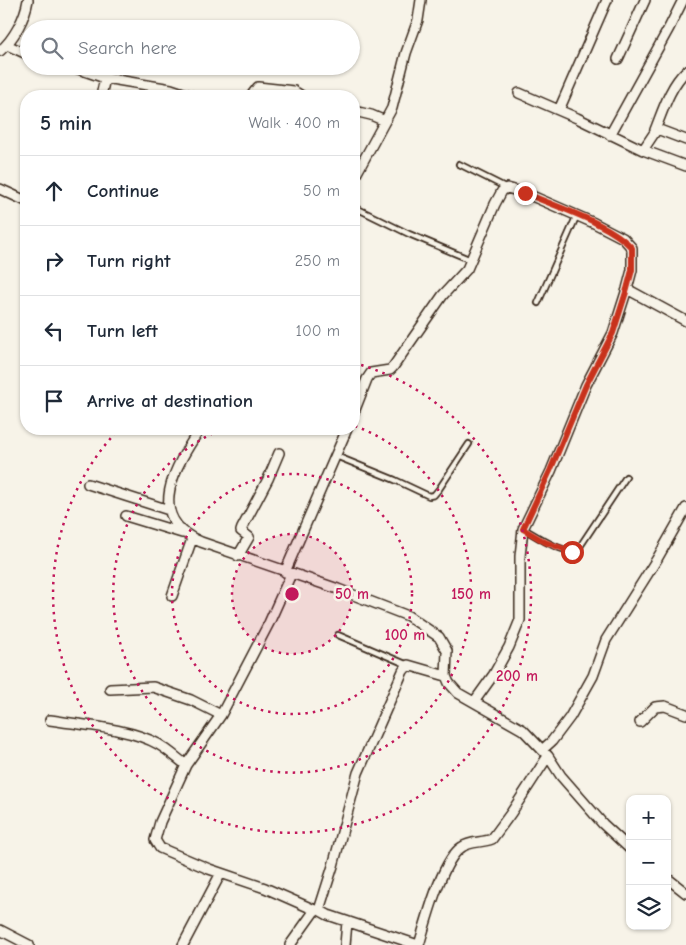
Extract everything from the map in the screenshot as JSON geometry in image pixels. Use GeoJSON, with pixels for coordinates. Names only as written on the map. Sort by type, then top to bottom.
{"type":"FeatureCollection","features":[{"type":"Feature","properties":{"kind":"street"},"geometry":{"type":"LineString","coordinates":[[21,20],[28,0]]}},
{"type":"Feature","properties":{"kind":"street"},"geometry":{"type":"LineString","coordinates":[[360,166],[392,108],[422,0]]}},
{"type":"Feature","properties":{"kind":"street"},"geometry":{"type":"LineString","coordinates":[[559,110],[607,0]]}},
{"type":"Feature","properties":{"kind":"street"},"geometry":{"type":"LineString","coordinates":[[618,59],[645,0]]}},
{"type":"Feature","properties":{"kind":"street"},"geometry":{"type":"LineString","coordinates":[[610,135],[683,0]]}},
{"type":"Feature","properties":{"kind":"street"},"geometry":{"type":"LineString","coordinates":[[20,21],[3,48],[20,53]]}},
{"type":"Feature","properties":{"kind":"street"},"geometry":{"type":"LineString","coordinates":[[643,150],[655,130],[673,89],[679,78],[686,71]]}},
{"type":"Feature","properties":{"kind":"street"},"geometry":{"type":"LineString","coordinates":[[96,75],[174,90]]}},
{"type":"Feature","properties":{"kind":"street"},"geometry":{"type":"LineString","coordinates":[[102,90],[105,78]]}},
{"type":"Feature","properties":{"kind":"street"},"geometry":{"type":"LineString","coordinates":[[256,90],[258,87],[285,90]]}},
{"type":"Feature","properties":{"kind":"street"},"geometry":{"type":"LineString","coordinates":[[519,93],[643,150],[686,166]]}},
{"type":"Feature","properties":{"kind":"street"},"geometry":{"type":"LineString","coordinates":[[360,113],[385,121]]}},
{"type":"Feature","properties":{"kind":"street"},"geometry":{"type":"LineString","coordinates":[[655,130],[663,130],[686,140]]}},
{"type":"Feature","properties":{"kind":"street"},"geometry":{"type":"LineString","coordinates":[[360,397],[371,374],[390,370],[393,367],[442,295],[467,270],[495,204],[502,191],[507,188],[525,193],[577,215],[623,238],[632,248],[632,270],[613,333],[586,385],[523,529],[520,556],[520,620],[509,647],[494,674],[474,702]]}},
{"type":"Feature","properties":{"kind":"street"},"geometry":{"type":"LineString","coordinates":[[0,189],[20,198]]}},
{"type":"Feature","properties":{"kind":"street"},"geometry":{"type":"LineString","coordinates":[[627,289],[686,321]]}},
{"type":"Feature","properties":{"kind":"street"},"geometry":{"type":"LineString","coordinates":[[188,536],[177,527],[169,510],[173,476],[181,458],[196,435]]}},
{"type":"Feature","properties":{"kind":"street"},"geometry":{"type":"LineString","coordinates":[[345,435],[269,623],[221,715],[186,765],[160,822],[155,840],[160,848],[221,873],[265,888],[347,922],[419,945],[434,894],[456,852],[466,845],[492,840],[511,813],[552,741],[570,717],[593,676],[606,640],[657,559],[686,508]]}},
{"type":"Feature","properties":{"kind":"street"},"geometry":{"type":"LineString","coordinates":[[238,556],[248,536],[241,531],[242,528],[268,479],[279,452]]}},
{"type":"Feature","properties":{"kind":"street"},"geometry":{"type":"LineString","coordinates":[[88,484],[169,510]]}},
{"type":"Feature","properties":{"kind":"street"},"geometry":{"type":"LineString","coordinates":[[126,516],[338,589],[408,616],[439,637],[447,652],[446,676],[458,693],[523,730],[545,753],[561,776],[603,824],[626,845]]}},
{"type":"Feature","properties":{"kind":"street"},"geometry":{"type":"LineString","coordinates":[[172,596],[188,536]]}},
{"type":"Feature","properties":{"kind":"street"},"geometry":{"type":"LineString","coordinates":[[290,945],[317,910],[334,866],[358,773],[403,671],[408,666],[446,676]]}},
{"type":"Feature","properties":{"kind":"street"},"geometry":{"type":"LineString","coordinates":[[110,689],[153,687],[191,700],[221,715]]}},
{"type":"Feature","properties":{"kind":"street"},"geometry":{"type":"LineString","coordinates":[[640,722],[655,707],[665,706],[686,714]]}},
{"type":"Feature","properties":{"kind":"street"},"geometry":{"type":"LineString","coordinates":[[50,720],[143,738],[157,744],[186,765]]}},
{"type":"Feature","properties":{"kind":"street"},"geometry":{"type":"LineString","coordinates":[[183,945],[221,873]]}},
{"type":"Feature","properties":{"kind":"street"},"geometry":{"type":"LineString","coordinates":[[671,881],[686,892]]}},
{"type":"Feature","properties":{"kind":"street"},"geometry":{"type":"LineString","coordinates":[[345,945],[347,922]]}},
{"type":"Feature","properties":{"kind":"street"},"geometry":{"type":"LineString","coordinates":[[0,930],[29,945]]}},
{"type":"Feature","properties":{"kind":"lane"},"geometry":{"type":"LineString","coordinates":[[459,164],[507,188]]}},
{"type":"Feature","properties":{"kind":"lane"},"geometry":{"type":"LineString","coordinates":[[360,210],[409,234],[471,260]]}},
{"type":"Feature","properties":{"kind":"lane"},"geometry":{"type":"LineString","coordinates":[[538,303],[577,215]]}},
{"type":"Feature","properties":{"kind":"lane"},"geometry":{"type":"LineString","coordinates":[[336,456],[429,496],[434,495],[439,490],[469,444]]}},
{"type":"Feature","properties":{"kind":"lane"},"geometry":{"type":"LineString","coordinates":[[523,529],[551,544],[572,552],[577,551],[626,477]]}},
{"type":"Feature","properties":{"kind":"lane"},"geometry":{"type":"LineString","coordinates":[[338,635],[408,666]]}},
{"type":"Feature","properties":{"kind":"route"},"geometry":{"type":"LineString","coordinates":[[525,193],[594,223],[623,238],[632,248],[632,270],[613,333],[586,385],[523,529],[545,542],[572,552]]}}]}
